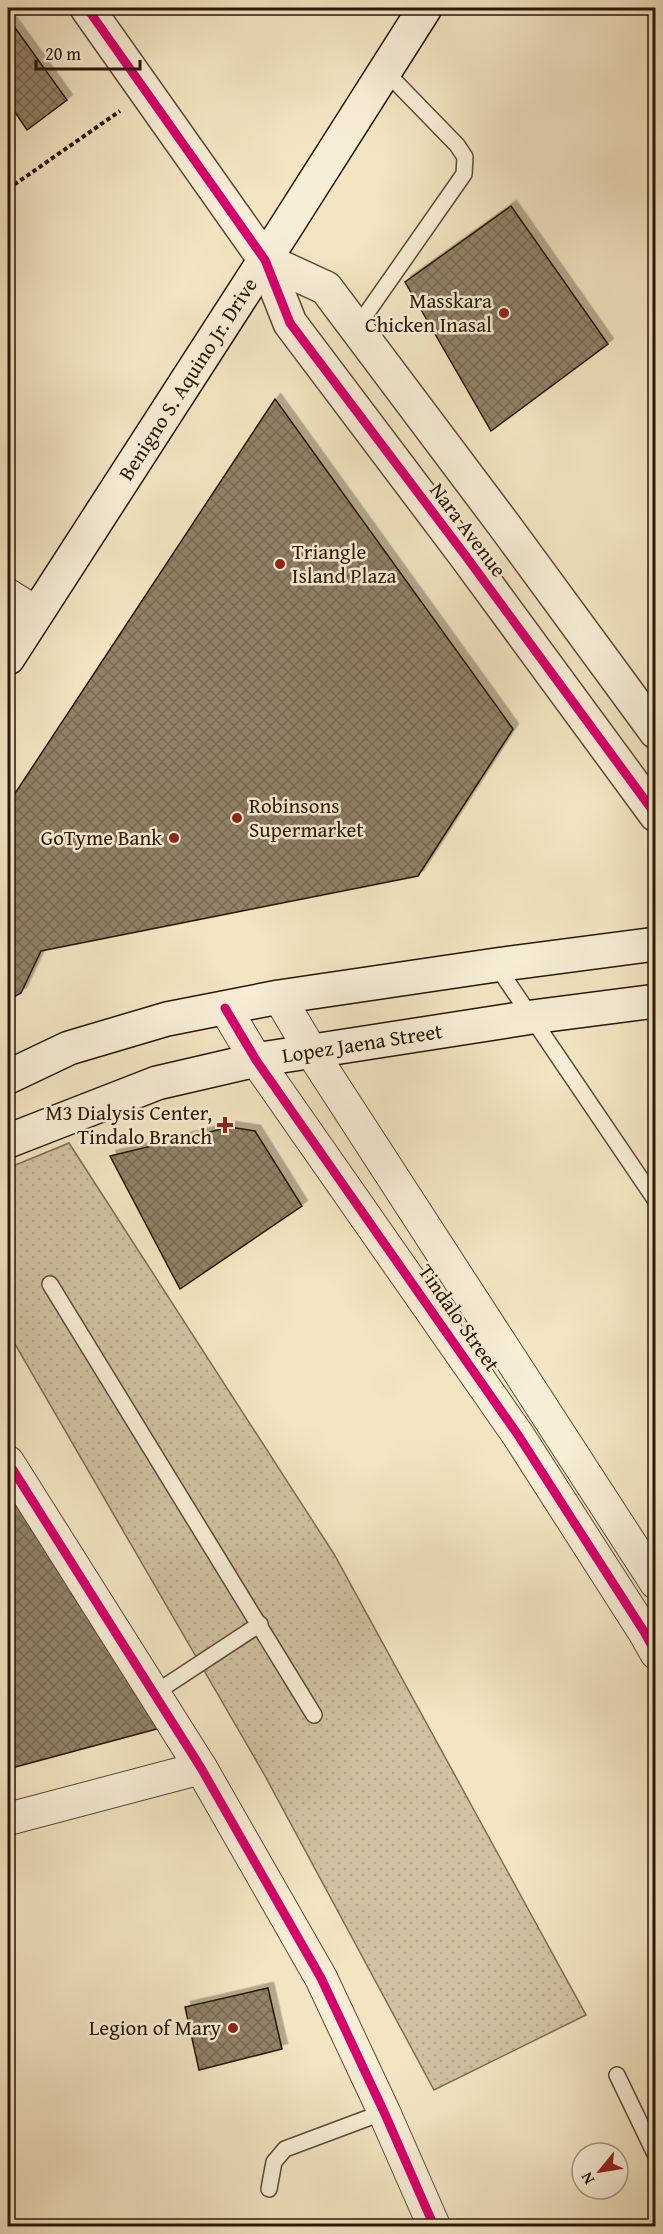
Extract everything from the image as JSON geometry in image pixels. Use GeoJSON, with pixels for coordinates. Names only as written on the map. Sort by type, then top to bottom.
{"type":"FeatureCollection","features":[{"type":"Feature","properties":{"kind":"main road"},"geometry":{"type":"LineString","coordinates":[[87,8],[265,260]]}},
{"type":"Feature","properties":{"kind":"main road","name":"Benigno S. Aquino Jr. Drive"},"geometry":{"type":"LineString","coordinates":[[10,649],[37,613],[425,8]]}},
{"type":"Feature","properties":{"kind":"main road","name":"Nara Avenue"},"geometry":{"type":"LineString","coordinates":[[265,260],[326,288],[656,732]]}},
{"type":"Feature","properties":{"kind":"main road","name":"Nara Avenue"},"geometry":{"type":"LineString","coordinates":[[265,260],[290,323],[465,555],[656,815]]}},
{"type":"Feature","properties":{"kind":"main road"},"geometry":{"type":"LineString","coordinates":[[465,555],[504,525]]}},
{"type":"Feature","properties":{"kind":"main road"},"geometry":{"type":"LineString","coordinates":[[542,660],[582,630]]}},
{"type":"Feature","properties":{"kind":"main road"},"geometry":{"type":"LineString","coordinates":[[8,1077],[69,1048],[167,1019],[279,997],[656,944]]}},
{"type":"Feature","properties":{"kind":"main road","name":"Lopez Jaena Street"},"geometry":{"type":"LineString","coordinates":[[8,1142],[157,1083],[256,1060],[532,1017],[656,1001]]}},
{"type":"Feature","properties":{"kind":"street"},"geometry":{"type":"LineString","coordinates":[[8,595],[37,613]]}},
{"type":"Feature","properties":{"kind":"street","name":"Tindalo Street"},"geometry":{"type":"LineString","coordinates":[[279,997],[311,1051],[656,1583]]}},
{"type":"Feature","properties":{"kind":"street","name":"Tindalo Street"},"geometry":{"type":"LineString","coordinates":[[225,1008],[256,1060],[518,1435],[651,1635]]}},
{"type":"Feature","properties":{"kind":"street"},"geometry":{"type":"LineString","coordinates":[[518,1435],[548,1416]]}},
{"type":"Feature","properties":{"kind":"street"},"geometry":{"type":"LineString","coordinates":[[8,1462],[201,1768],[321,1977],[434,2226]]}},
{"type":"Feature","properties":{"kind":"street"},"geometry":{"type":"LineString","coordinates":[[8,1820],[201,1768]]}},
{"type":"Feature","properties":{"kind":"lane"},"geometry":{"type":"LineString","coordinates":[[357,327],[464,174],[465,157],[457,145],[385,71]]}},
{"type":"Feature","properties":{"kind":"lane"},"geometry":{"type":"LineString","coordinates":[[496,965],[656,1201]]}},
{"type":"Feature","properties":{"kind":"lane"},"geometry":{"type":"LineString","coordinates":[[50,1284],[314,1715]]}},
{"type":"Feature","properties":{"kind":"lane"},"geometry":{"type":"LineString","coordinates":[[155,1693],[260,1624]]}},
{"type":"Feature","properties":{"kind":"lane"},"geometry":{"type":"LineString","coordinates":[[617,2075],[656,2156]]}},
{"type":"Feature","properties":{"kind":"lane"},"geometry":{"type":"LineString","coordinates":[[269,2189],[274,2162],[285,2149],[384,2112]]}},
{"type":"Feature","properties":{"kind":"path"},"geometry":{"type":"LineString","coordinates":[[8,189],[147,92]]}},
{"type":"Feature","properties":{"kind":"shaded area"},"geometry":{"type":"Polygon","coordinates":[[[69,1143],[334,1554],[586,2015],[434,2090],[264,1774],[8,1332],[8,1168],[69,1143]]]}},
{"type":"Feature","properties":{"kind":"building"},"geometry":{"type":"Polygon","coordinates":[[[8,18],[67,100],[27,130],[8,102],[8,18]]]}},
{"type":"Feature","properties":{"kind":"building","name":"Masskara Chicken Inasal"},"geometry":{"type":"Polygon","coordinates":[[[511,206],[608,344],[491,431],[405,282],[511,206]]]}},
{"type":"Feature","properties":{"kind":"building","name":"Triangle Island Plaza"},"geometry":{"type":"Polygon","coordinates":[[[275,399],[513,729],[418,876],[41,951],[21,993],[8,1000],[8,804],[275,399]]]}},
{"type":"Feature","properties":{"kind":"building"},"geometry":{"type":"Polygon","coordinates":[[[230,1127],[255,1131],[302,1206],[180,1289],[110,1156],[230,1127]]]}},
{"type":"Feature","properties":{"kind":"building"},"geometry":{"type":"Polygon","coordinates":[[[8,1492],[164,1727],[8,1769],[8,1492]]]}},
{"type":"Feature","properties":{"kind":"building","name":"Legion of Mary"},"geometry":{"type":"Polygon","coordinates":[[[268,1988],[282,2049],[199,2070],[185,2007],[268,1988]]]}},
{"type":"Feature","properties":{"kind":"cycle path"},"geometry":{"type":"LineString","coordinates":[[87,8],[265,260],[290,323],[465,555],[656,815]]}},
{"type":"Feature","properties":{"kind":"cycle path"},"geometry":{"type":"LineString","coordinates":[[225,1008],[256,1060],[518,1435],[656,1653]]}},
{"type":"Feature","properties":{"kind":"cycle path"},"geometry":{"type":"LineString","coordinates":[[8,1462],[201,1768],[321,1978],[434,2226]]}},
{"type":"Feature","properties":{"kind":"place","name":"Masskara Chicken Inasal"},"geometry":{"type":"Point","coordinates":[504,313]}},
{"type":"Feature","properties":{"kind":"place","name":"Triangle Island Plaza"},"geometry":{"type":"Point","coordinates":[280,564]}},
{"type":"Feature","properties":{"kind":"place","name":"Robinsons Supermarket"},"geometry":{"type":"Point","coordinates":[237,818]}},
{"type":"Feature","properties":{"kind":"place","name":"GoTyme Bank"},"geometry":{"type":"Point","coordinates":[174,838]}},
{"type":"Feature","properties":{"kind":"place","name":"M3 Dialysis Center, Tindalo Branch"},"geometry":{"type":"Point","coordinates":[225,1125]}},
{"type":"Feature","properties":{"kind":"place","name":"Legion of Mary"},"geometry":{"type":"Point","coordinates":[233,2028]}}]}
